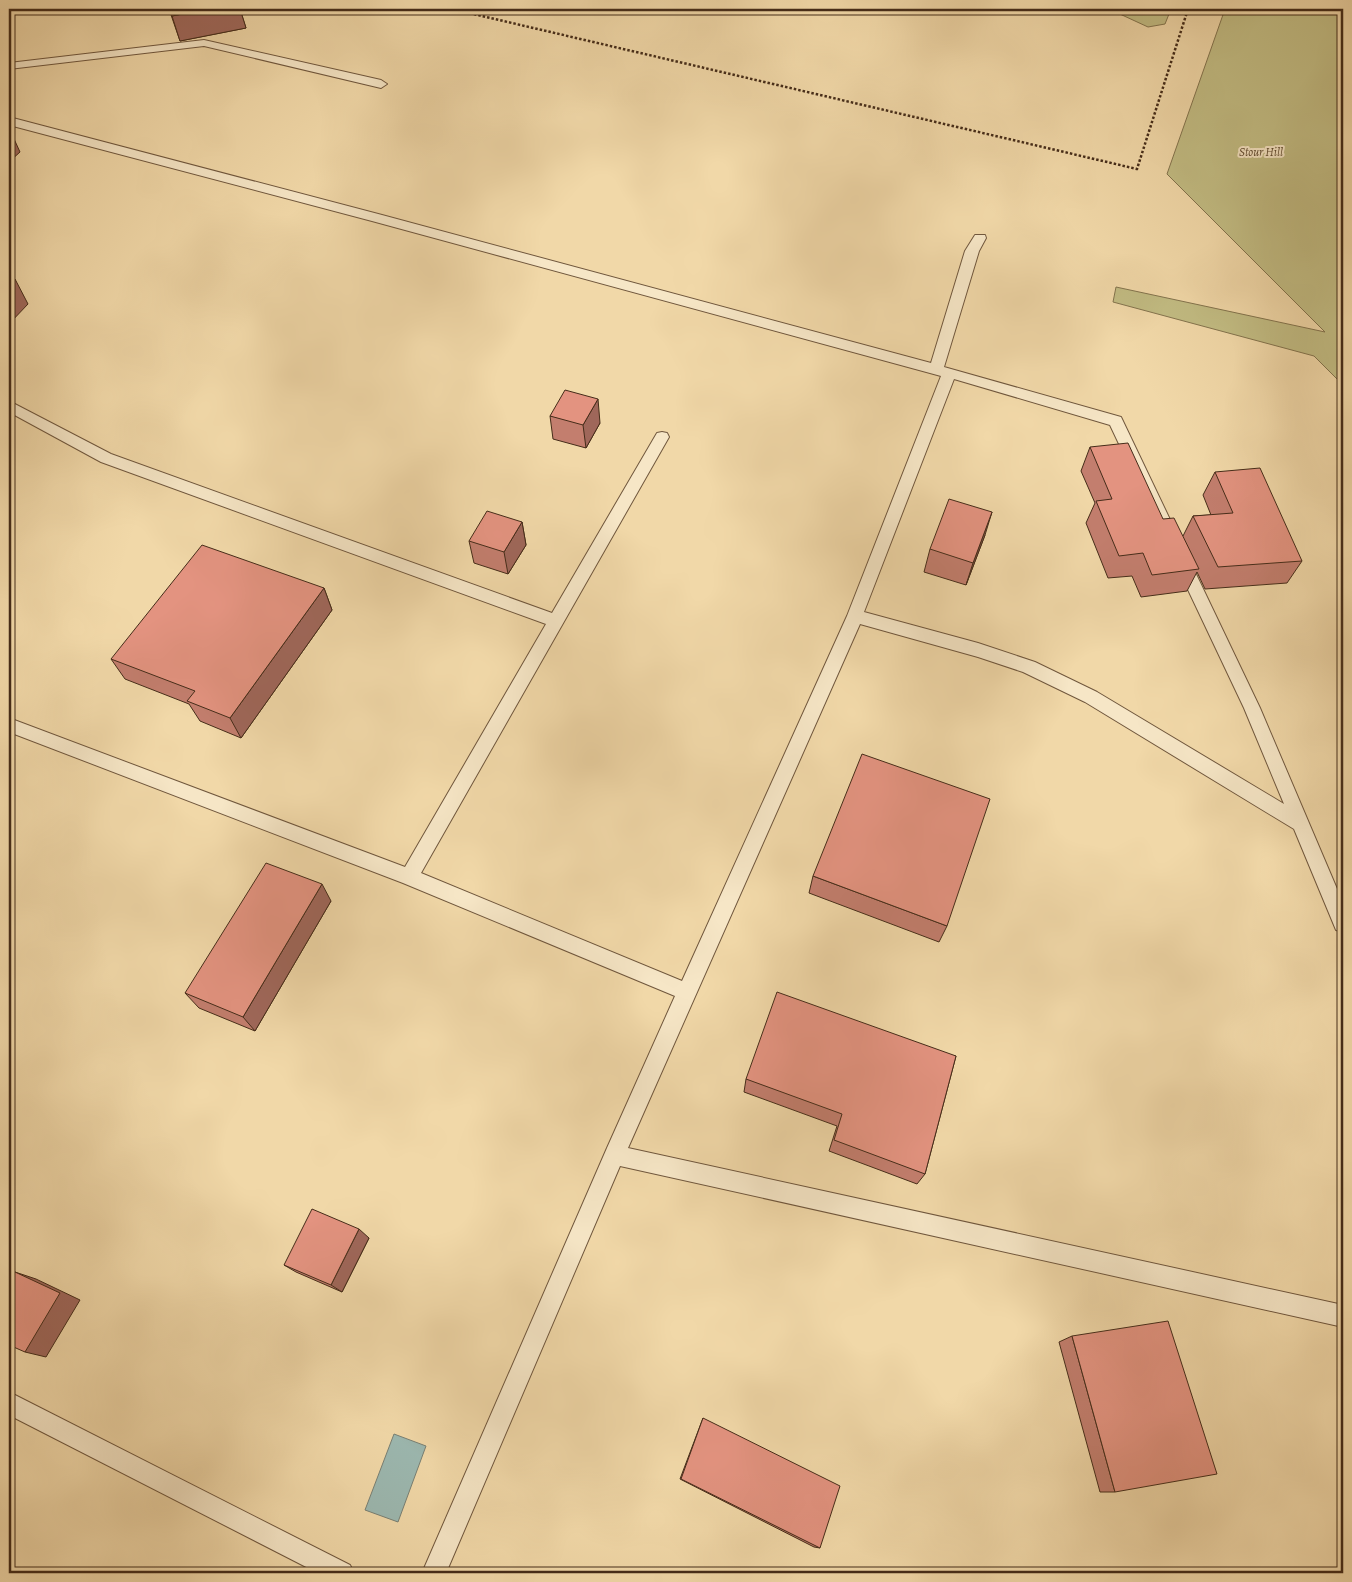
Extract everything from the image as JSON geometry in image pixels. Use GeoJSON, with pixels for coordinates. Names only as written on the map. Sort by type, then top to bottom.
{"type":"FeatureCollection","features":[{"type":"Feature","properties":{"kind":"lane"},"geometry":{"type":"LineString","coordinates":[[9,66],[204,43],[381,84]]}},
{"type":"Feature","properties":{"kind":"lane"},"geometry":{"type":"LineString","coordinates":[[9,121],[377,218],[942,371],[1116,421],[1248,700],[1343,924]]}},
{"type":"Feature","properties":{"kind":"lane"},"geometry":{"type":"LineString","coordinates":[[434,1573],[614,1155],[855,616],[942,371],[972,251],[980,238]]}},
{"type":"Feature","properties":{"kind":"lane"},"geometry":{"type":"LineString","coordinates":[[9,406],[106,458],[556,621]]}},
{"type":"Feature","properties":{"kind":"lane"},"geometry":{"type":"LineString","coordinates":[[409,877],[662,436]]}},
{"type":"Feature","properties":{"kind":"lane"},"geometry":{"type":"LineString","coordinates":[[855,616],[978,650],[1029,667],[1091,697],[1300,823]]}},
{"type":"Feature","properties":{"kind":"lane"},"geometry":{"type":"LineString","coordinates":[[9,725],[409,877],[686,992]]}},
{"type":"Feature","properties":{"kind":"lane"},"geometry":{"type":"LineString","coordinates":[[614,1155],[1343,1316]]}},
{"type":"Feature","properties":{"kind":"lane"},"geometry":{"type":"LineString","coordinates":[[9,1403],[342,1573]]}},
{"type":"Feature","properties":{"kind":"path"},"geometry":{"type":"LineString","coordinates":[[452,9],[1137,169],[1188,9]]}},
{"type":"Feature","properties":{"kind":"green space"},"geometry":{"type":"Polygon","coordinates":[[[1109,9],[1171,9],[1165,24],[1148,27],[1109,9]]]}},
{"type":"Feature","properties":{"kind":"green space","name":"Stour Hill"},"geometry":{"type":"Polygon","coordinates":[[[1225,9],[1343,9],[1343,385],[1314,356],[1113,302],[1116,287],[1325,332],[1167,174],[1225,9]]]}},
{"type":"Feature","properties":{"kind":"water"},"geometry":{"type":"Polygon","coordinates":[[[394,1434],[426,1446],[398,1522],[365,1510],[394,1434]]]}},
{"type":"Feature","properties":{"kind":"building"},"geometry":{"type":"Polygon","coordinates":[[[169,9],[209,9],[172,16],[169,9]]]}},
{"type":"Feature","properties":{"kind":"building"},"geometry":{"type":"Polygon","coordinates":[[[9,277],[15,279],[9,286],[9,277]]]}},
{"type":"Feature","properties":{"kind":"building"},"geometry":{"type":"Polygon","coordinates":[[[565,390],[598,399],[583,425],[550,416],[565,390]]]}},
{"type":"Feature","properties":{"kind":"building"},"geometry":{"type":"Polygon","coordinates":[[[1128,443],[1163,519],[1174,518],[1199,569],[1152,575],[1143,553],[1119,556],[1096,501],[1112,499],[1090,447],[1128,443]]]}},
{"type":"Feature","properties":{"kind":"building"},"geometry":{"type":"Polygon","coordinates":[[[1260,468],[1302,561],[1218,567],[1193,516],[1233,513],[1215,472],[1260,468]]]}},
{"type":"Feature","properties":{"kind":"building"},"geometry":{"type":"Polygon","coordinates":[[[949,499],[992,512],[973,563],[930,549],[949,499]]]}},
{"type":"Feature","properties":{"kind":"building"},"geometry":{"type":"Polygon","coordinates":[[[487,511],[522,522],[504,552],[469,541],[487,511]]]}},
{"type":"Feature","properties":{"kind":"building"},"geometry":{"type":"Polygon","coordinates":[[[202,545],[324,588],[230,718],[187,701],[195,691],[111,659],[202,545]]]}},
{"type":"Feature","properties":{"kind":"building"},"geometry":{"type":"Polygon","coordinates":[[[862,754],[990,799],[947,926],[813,876],[862,754]]]}},
{"type":"Feature","properties":{"kind":"building"},"geometry":{"type":"Polygon","coordinates":[[[266,863],[322,884],[243,1017],[185,993],[266,863]]]}},
{"type":"Feature","properties":{"kind":"building"},"geometry":{"type":"Polygon","coordinates":[[[777,992],[956,1056],[925,1174],[834,1140],[842,1114],[746,1079],[777,992]]]}},
{"type":"Feature","properties":{"kind":"building"},"geometry":{"type":"Polygon","coordinates":[[[312,1209],[359,1229],[331,1285],[284,1265],[312,1209]]]}},
{"type":"Feature","properties":{"kind":"building"},"geometry":{"type":"Polygon","coordinates":[[[15,1272],[60,1293],[25,1352],[9,1345],[9,1282],[15,1272]]]}},
{"type":"Feature","properties":{"kind":"building"},"geometry":{"type":"Polygon","coordinates":[[[1168,1321],[1217,1474],[1115,1492],[1072,1336],[1168,1321]]]}},
{"type":"Feature","properties":{"kind":"building"},"geometry":{"type":"Polygon","coordinates":[[[703,1418],[840,1486],[820,1548],[681,1479],[703,1418]]]}}]}
